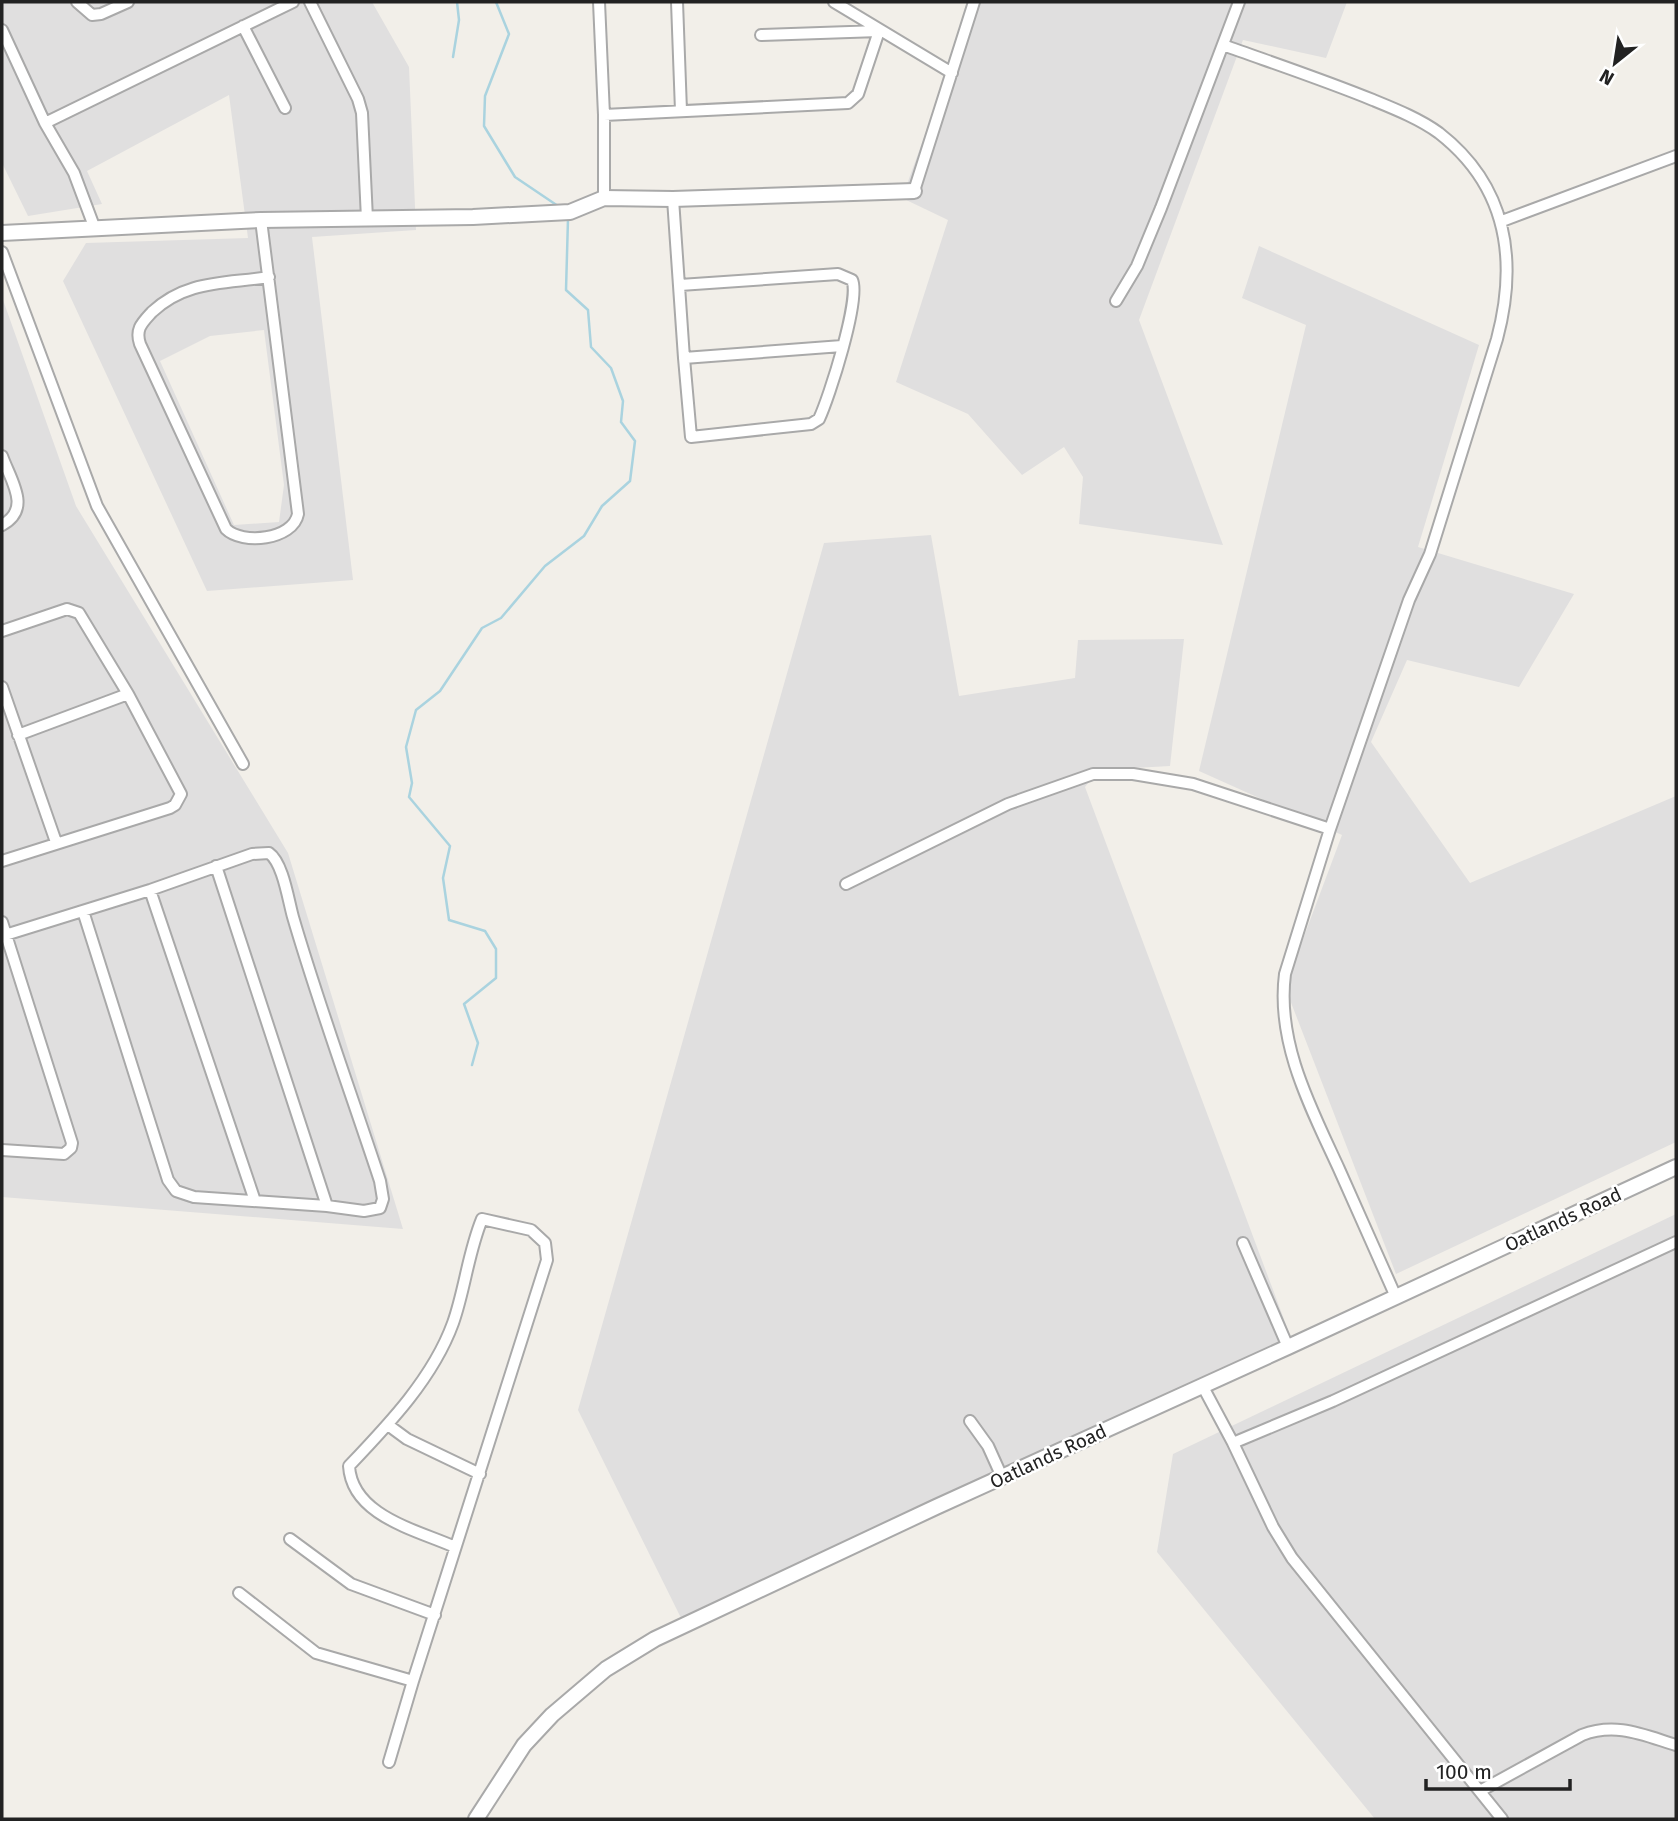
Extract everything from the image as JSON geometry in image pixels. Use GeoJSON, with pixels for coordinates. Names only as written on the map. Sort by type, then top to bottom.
{"type":"FeatureCollection","features":[{"type":"Feature","properties":{"kind":"street"},"geometry":{"type":"LineString","coordinates":[[78,2],[92,15],[101,14],[128,2]]}},
{"type":"Feature","properties":{"kind":"street"},"geometry":{"type":"LineString","coordinates":[[45,123],[293,2]]}},
{"type":"Feature","properties":{"kind":"street"},"geometry":{"type":"LineString","coordinates":[[310,2],[358,99],[362,113],[367,219]]}},
{"type":"Feature","properties":{"kind":"street"},"geometry":{"type":"LineString","coordinates":[[599,2],[604,115],[604,198]]}},
{"type":"Feature","properties":{"kind":"street"},"geometry":{"type":"LineString","coordinates":[[677,2],[681,111]]}},
{"type":"Feature","properties":{"kind":"street"},"geometry":{"type":"LineString","coordinates":[[834,2],[951,73]]}},
{"type":"Feature","properties":{"kind":"street"},"geometry":{"type":"LineString","coordinates":[[2,233],[261,220],[473,217],[570,212],[604,198],[673,199],[914,191],[974,2]]}},
{"type":"Feature","properties":{"kind":"street"},"geometry":{"type":"LineString","coordinates":[[1116,301],[1137,266],[1239,2]]}},
{"type":"Feature","properties":{"kind":"street"},"geometry":{"type":"LineString","coordinates":[[243,26],[285,108]]}},
{"type":"Feature","properties":{"kind":"street"},"geometry":{"type":"LineString","coordinates":[[2,30],[45,123],[74,173],[95,229]]}},
{"type":"Feature","properties":{"kind":"street"},"geometry":{"type":"LineString","coordinates":[[604,115],[848,103],[858,94],[879,31]]}},
{"type":"Feature","properties":{"kind":"street"},"geometry":{"type":"LineString","coordinates":[[761,35],[879,31]]}},
{"type":"Feature","properties":{"kind":"street"},"geometry":{"type":"LineString","coordinates":[[1223,45],[1350,90],[1399,111],[1438,133],[1461,153],[1477,174],[1502,221],[1507,249],[1505,309],[1497,339],[1430,554],[1409,600],[1330,828],[1285,974],[1282,993],[1289,1042],[1301,1086],[1396,1297]]}},
{"type":"Feature","properties":{"kind":"street"},"geometry":{"type":"LineString","coordinates":[[1502,221],[1676,156]]}},
{"type":"Feature","properties":{"kind":"street"},"geometry":{"type":"LineString","coordinates":[[673,199],[691,437],[811,424],[819,419],[850,317],[855,286],[852,280],[844,275],[680,285]]}},
{"type":"Feature","properties":{"kind":"street"},"geometry":{"type":"LineString","coordinates":[[261,220],[269,277],[298,514],[292,528],[281,534],[238,537],[226,529],[140,344],[138,330],[166,299],[181,291],[269,277]]}},
{"type":"Feature","properties":{"kind":"street"},"geometry":{"type":"LineString","coordinates":[[2,252],[97,506],[243,764]]}},
{"type":"Feature","properties":{"kind":"street"},"geometry":{"type":"LineString","coordinates":[[684,358],[842,346]]}},
{"type":"Feature","properties":{"kind":"street"},"geometry":{"type":"LineString","coordinates":[[2,456],[19,500],[18,510],[12,520],[2,525]]}},
{"type":"Feature","properties":{"kind":"street"},"geometry":{"type":"LineString","coordinates":[[2,631],[67,609],[83,616],[181,794],[180,800],[170,808],[2,861]]}},
{"type":"Feature","properties":{"kind":"street"},"geometry":{"type":"LineString","coordinates":[[2,688],[56,842]]}},
{"type":"Feature","properties":{"kind":"street"},"geometry":{"type":"LineString","coordinates":[[18,735],[128,694]]}},
{"type":"Feature","properties":{"kind":"street"},"geometry":{"type":"LineString","coordinates":[[846,884],[1008,804],[1093,774],[1133,774],[1193,784],[1330,828]]}},
{"type":"Feature","properties":{"kind":"street"},"geometry":{"type":"LineString","coordinates":[[4,935],[262,852],[273,856],[281,871],[298,933],[383,1191],[382,1205],[375,1210],[364,1211],[194,1197],[184,1195],[172,1187],[83,911]]}},
{"type":"Feature","properties":{"kind":"street"},"geometry":{"type":"LineString","coordinates":[[216,866],[327,1206]]}},
{"type":"Feature","properties":{"kind":"street"},"geometry":{"type":"LineString","coordinates":[[150,890],[255,1201]]}},
{"type":"Feature","properties":{"kind":"street"},"geometry":{"type":"LineString","coordinates":[[2,922],[72,1143],[68,1152],[58,1155],[2,1150]]}},
{"type":"Feature","properties":{"kind":"street","name":"Oatlands Road"},"geometry":{"type":"LineString","coordinates":[[476,1819],[524,1745],[552,1715],[606,1669],[678,1627],[1676,1167]]}},
{"type":"Feature","properties":{"kind":"street"},"geometry":{"type":"LineString","coordinates":[[389,1762],[547,1260],[545,1242],[531,1230],[482,1219],[473,1240],[452,1324],[424,1376],[388,1425],[349,1466],[351,1482],[365,1501],[380,1514],[455,1547]]}},
{"type":"Feature","properties":{"kind":"street"},"geometry":{"type":"LineString","coordinates":[[1233,1443],[1333,1401],[1676,1242]]}},
{"type":"Feature","properties":{"kind":"street"},"geometry":{"type":"LineString","coordinates":[[1243,1243],[1288,1348]]}},
{"type":"Feature","properties":{"kind":"street"},"geometry":{"type":"LineString","coordinates":[[1202,1384],[1273,1527],[1292,1558],[1502,1819]]}},
{"type":"Feature","properties":{"kind":"street"},"geometry":{"type":"LineString","coordinates":[[970,1421],[988,1446],[1002,1477]]}},
{"type":"Feature","properties":{"kind":"street"},"geometry":{"type":"LineString","coordinates":[[388,1425],[407,1439],[480,1474]]}},
{"type":"Feature","properties":{"kind":"street"},"geometry":{"type":"LineString","coordinates":[[290,1539],[351,1584],[435,1615]]}},
{"type":"Feature","properties":{"kind":"street"},"geometry":{"type":"LineString","coordinates":[[239,1593],[316,1653],[413,1681]]}},
{"type":"Feature","properties":{"kind":"street"},"geometry":{"type":"LineString","coordinates":[[1480,1791],[1582,1735],[1598,1729],[1617,1728],[1676,1745]]}},
{"type":"Feature","properties":{"kind":"shaded area"},"geometry":{"type":"Polygon","coordinates":[[[2,2],[372,2],[409,67],[416,230],[312,237],[353,580],[207,591],[63,281],[86,243],[248,238],[229,95],[87,171],[102,204],[28,216],[2,163],[2,2]],[[264,330],[210,336],[160,361],[234,525],[279,522],[284,485],[264,330]]]}},
{"type":"Feature","properties":{"kind":"shaded area"},"geometry":{"type":"Polygon","coordinates":[[[973,2],[1347,2],[1326,58],[1243,40],[1139,320],[1223,545],[1079,524],[1083,477],[1064,447],[1022,475],[968,414],[896,382],[948,220],[902,198],[973,2]]]}},
{"type":"Feature","properties":{"kind":"shaded area"},"geometry":{"type":"Polygon","coordinates":[[[1259,246],[1479,345],[1418,547],[1574,594],[1519,687],[1407,660],[1371,742],[1470,883],[1676,796],[1676,1142],[1396,1274],[1285,987],[1342,835],[1199,771],[1306,325],[1242,298],[1259,246]]]}},
{"type":"Feature","properties":{"kind":"shaded area"},"geometry":{"type":"Polygon","coordinates":[[[2,297],[76,506],[288,853],[403,1229],[2,1197],[2,297]]]}},
{"type":"Feature","properties":{"kind":"shaded area"},"geometry":{"type":"Polygon","coordinates":[[[931,535],[959,696],[1075,678],[1078,640],[1184,639],[1170,766],[1098,770],[1085,787],[1291,1338],[681,1618],[578,1410],[824,543],[931,535]]]}},
{"type":"Feature","properties":{"kind":"shaded area"},"geometry":{"type":"Polygon","coordinates":[[[1676,1214],[1676,1819],[1375,1819],[1157,1552],[1173,1454],[1676,1214]]]}},
{"type":"Feature","properties":{"kind":"waterway"},"geometry":{"type":"LineString","coordinates":[[453,57],[459,20],[457,2]]}},
{"type":"Feature","properties":{"kind":"waterway"},"geometry":{"type":"LineString","coordinates":[[496,2],[509,34],[485,96],[484,126],[515,177],[558,206]]}},
{"type":"Feature","properties":{"kind":"waterway"},"geometry":{"type":"LineString","coordinates":[[472,1065],[478,1043],[464,1004],[496,978],[496,949],[485,931],[449,920],[443,878],[450,846],[409,797],[412,783],[406,747],[416,710],[440,691],[482,628],[501,618],[545,566],[584,536],[602,506],[630,481],[635,441],[621,422],[623,401],[611,368],[591,347],[588,310],[566,290],[568,219]]}}]}
